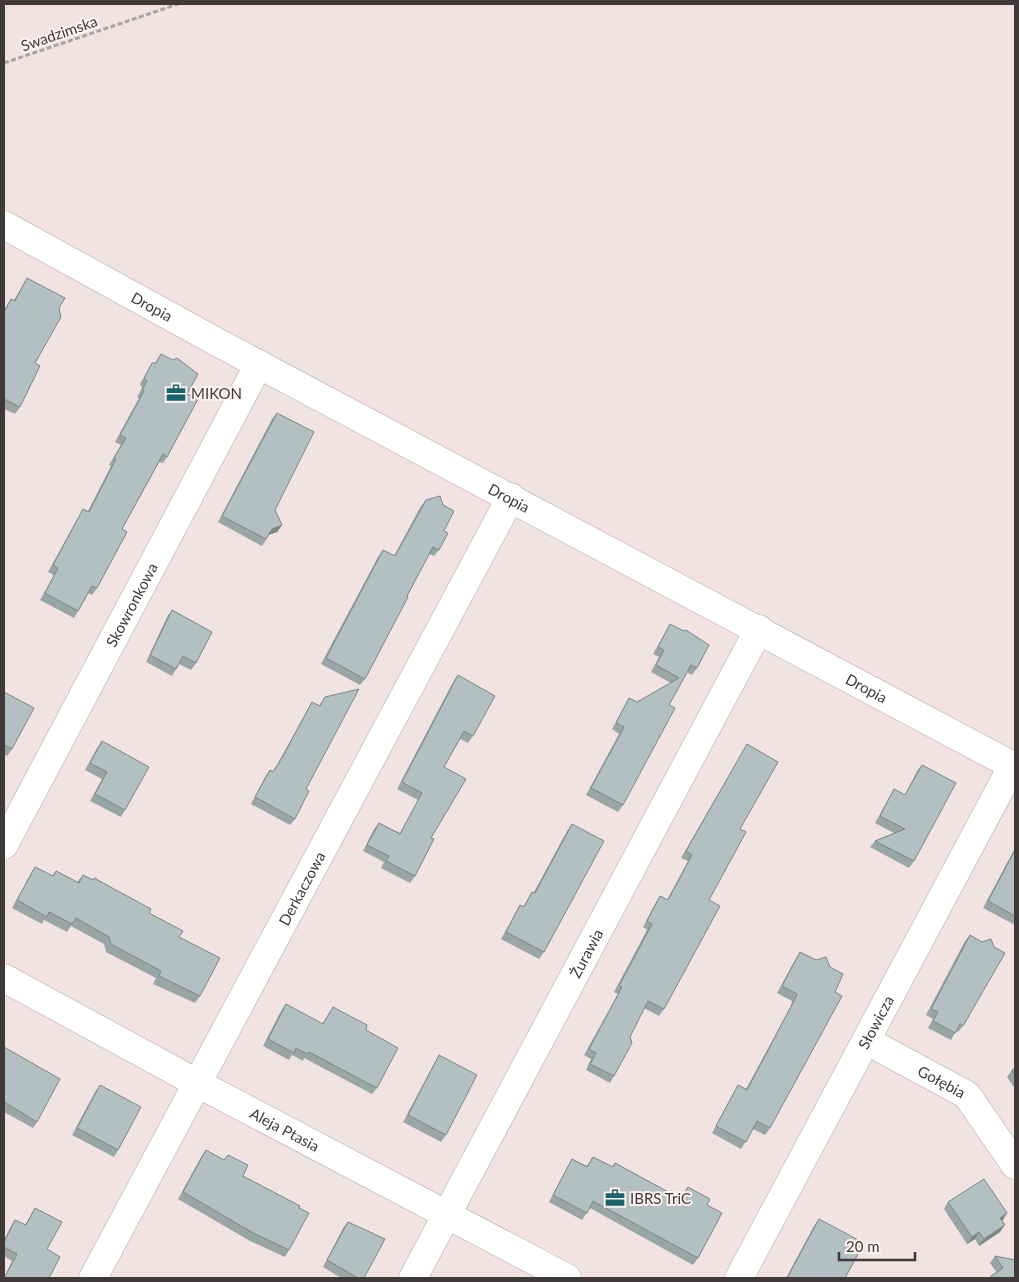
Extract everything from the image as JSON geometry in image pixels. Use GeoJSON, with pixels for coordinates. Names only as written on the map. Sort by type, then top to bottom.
{"type":"FeatureCollection","features":[{"type":"Feature","properties":{"kind":"street","name":"Dropia"},"geometry":{"type":"LineString","coordinates":[[4,225],[259,364],[512,497],[1014,766]]}},
{"type":"Feature","properties":{"kind":"street","name":"Skowronkowa"},"geometry":{"type":"LineString","coordinates":[[4,845],[259,364]]}},
{"type":"Feature","properties":{"kind":"street","name":"Derkaczowa"},"geometry":{"type":"LineString","coordinates":[[93,1278],[512,497]]}},
{"type":"Feature","properties":{"kind":"street","name":"Żurawia"},"geometry":{"type":"LineString","coordinates":[[413,1278],[759,630]]}},
{"type":"Feature","properties":{"kind":"street","name":"Słowicza"},"geometry":{"type":"LineString","coordinates":[[739,1278],[1014,766]]}},
{"type":"Feature","properties":{"kind":"street","name":"Aleja Ptasia"},"geometry":{"type":"LineString","coordinates":[[4,978],[197,1083],[567,1278]]}},
{"type":"Feature","properties":{"kind":"street","name":"Gołębia"},"geometry":{"type":"LineString","coordinates":[[867,1040],[967,1095],[1015,1165]]}},
{"type":"Feature","properties":{"kind":"path","name":"Swadzimska"},"geometry":{"type":"LineString","coordinates":[[4,63],[178,4]]}},
{"type":"Feature","properties":{"kind":"building"},"geometry":{"type":"Polygon","coordinates":[[[27,278],[65,298],[59,308],[61,317],[35,363],[40,366],[20,407],[4,399],[4,312],[11,299],[15,301],[27,278]]]}},
{"type":"Feature","properties":{"kind":"building"},"geometry":{"type":"Polygon","coordinates":[[[161,354],[173,360],[177,358],[198,374],[187,394],[198,399],[167,457],[163,454],[122,529],[127,532],[97,588],[92,586],[78,611],[45,593],[58,568],[53,565],[83,509],[89,512],[116,459],[114,458],[126,438],[120,435],[144,391],[142,390],[147,381],[144,378],[152,363],[156,363],[161,354]]]}},
{"type":"Feature","properties":{"kind":"building"},"geometry":{"type":"Polygon","coordinates":[[[277,413],[314,432],[275,510],[282,525],[272,529],[266,539],[222,516],[277,413]]]}},
{"type":"Feature","properties":{"kind":"building"},"geometry":{"type":"Polygon","coordinates":[[[440,496],[443,505],[454,511],[444,531],[448,533],[439,550],[433,547],[365,679],[326,658],[383,550],[395,556],[426,500],[440,496]]]}},
{"type":"Feature","properties":{"kind":"building"},"geometry":{"type":"Polygon","coordinates":[[[172,610],[212,632],[196,663],[183,656],[176,669],[150,655],[172,610]]]}},
{"type":"Feature","properties":{"kind":"building"},"geometry":{"type":"Polygon","coordinates":[[[670,624],[684,631],[686,630],[709,645],[697,668],[691,665],[669,705],[675,708],[623,805],[591,788],[624,727],[616,723],[629,698],[637,702],[679,678],[656,665],[664,650],[658,647],[670,624]]]}},
{"type":"Feature","properties":{"kind":"building"},"geometry":{"type":"Polygon","coordinates":[[[458,675],[495,696],[473,736],[464,731],[444,767],[466,779],[431,838],[434,839],[415,876],[386,861],[389,856],[367,845],[379,823],[400,834],[422,793],[402,782],[458,675]]]}},
{"type":"Feature","properties":{"kind":"building"},"geometry":{"type":"Polygon","coordinates":[[[359,689],[306,789],[309,791],[295,819],[255,797],[270,770],[273,772],[283,756],[312,702],[320,706],[325,697],[359,689]]]}},
{"type":"Feature","properties":{"kind":"building"},"geometry":{"type":"Polygon","coordinates":[[[4,692],[34,708],[12,749],[4,745],[4,692]]]}},
{"type":"Feature","properties":{"kind":"building"},"geometry":{"type":"Polygon","coordinates":[[[102,741],[149,767],[125,810],[95,794],[107,772],[90,763],[102,741]]]}},
{"type":"Feature","properties":{"kind":"building"},"geometry":{"type":"Polygon","coordinates":[[[747,744],[778,762],[740,829],[746,832],[709,900],[720,906],[664,1009],[648,1001],[630,1037],[632,1043],[614,1076],[590,1064],[596,1053],[589,1049],[622,987],[619,986],[652,924],[647,921],[660,896],[668,900],[692,855],[686,851],[747,744]]]}},
{"type":"Feature","properties":{"kind":"building"},"geometry":{"type":"Polygon","coordinates":[[[922,765],[956,783],[914,861],[875,841],[905,829],[880,816],[894,789],[905,795],[922,765]]]}},
{"type":"Feature","properties":{"kind":"building"},"geometry":{"type":"Polygon","coordinates":[[[572,824],[604,841],[544,952],[506,932],[520,905],[524,907],[532,892],[535,893],[572,824]]]}},
{"type":"Feature","properties":{"kind":"building"},"geometry":{"type":"Polygon","coordinates":[[[1015,850],[1015,916],[988,901],[1015,850]]]}},
{"type":"Feature","properties":{"kind":"building"},"geometry":{"type":"Polygon","coordinates":[[[35,867],[53,876],[56,871],[79,883],[83,875],[93,880],[94,878],[151,909],[149,913],[183,931],[179,937],[220,958],[200,996],[159,976],[161,971],[111,944],[109,937],[76,918],[72,924],[49,912],[47,917],[17,900],[35,867]]]}},
{"type":"Feature","properties":{"kind":"building"},"geometry":{"type":"Polygon","coordinates":[[[970,935],[982,942],[991,939],[994,947],[1005,953],[963,1026],[960,1024],[955,1033],[933,1021],[938,1012],[931,1009],[970,935]]]}},
{"type":"Feature","properties":{"kind":"building"},"geometry":{"type":"Polygon","coordinates":[[[800,952],[816,960],[826,957],[830,967],[843,974],[835,992],[842,996],[770,1128],[757,1121],[746,1142],[716,1126],[738,1085],[747,1090],[795,999],[797,994],[782,986],[800,952]]]}},
{"type":"Feature","properties":{"kind":"building"},"geometry":{"type":"Polygon","coordinates":[[[286,1004],[323,1024],[333,1007],[367,1025],[366,1030],[398,1048],[377,1088],[309,1052],[307,1054],[296,1048],[294,1053],[268,1039],[286,1004]]]}},
{"type":"Feature","properties":{"kind":"building"},"geometry":{"type":"Polygon","coordinates":[[[4,1047],[60,1079],[37,1122],[4,1102],[4,1047]]]}},
{"type":"Feature","properties":{"kind":"building"},"geometry":{"type":"Polygon","coordinates":[[[439,1055],[477,1075],[446,1135],[408,1115],[439,1055]]]}},
{"type":"Feature","properties":{"kind":"building"},"geometry":{"type":"Polygon","coordinates":[[[100,1085],[141,1107],[118,1150],[77,1128],[100,1085]]]}},
{"type":"Feature","properties":{"kind":"building"},"geometry":{"type":"Polygon","coordinates":[[[206,1150],[224,1160],[228,1155],[248,1165],[243,1176],[300,1206],[299,1208],[309,1213],[289,1250],[255,1234],[183,1192],[206,1150]]]}},
{"type":"Feature","properties":{"kind":"building"},"geometry":{"type":"Polygon","coordinates":[[[593,1157],[613,1167],[615,1163],[681,1199],[688,1187],[710,1199],[707,1205],[722,1213],[698,1258],[593,1201],[587,1213],[553,1195],[572,1159],[587,1167],[593,1157]]]}},
{"type":"Feature","properties":{"kind":"building"},"geometry":{"type":"Polygon","coordinates":[[[984,1179],[1007,1213],[1000,1218],[1005,1225],[984,1239],[979,1232],[972,1237],[948,1202],[984,1179]]]}},
{"type":"Feature","properties":{"kind":"building"},"geometry":{"type":"Polygon","coordinates":[[[35,1208],[62,1222],[47,1249],[60,1257],[49,1278],[4,1278],[17,1254],[4,1247],[4,1242],[15,1220],[26,1225],[35,1208]]]}},
{"type":"Feature","properties":{"kind":"building"},"geometry":{"type":"Polygon","coordinates":[[[819,1219],[864,1243],[845,1278],[787,1278],[819,1219]]]}},
{"type":"Feature","properties":{"kind":"building"},"geometry":{"type":"Polygon","coordinates":[[[348,1222],[385,1239],[364,1278],[358,1278],[327,1260],[348,1222]]]}},
{"type":"Feature","properties":{"kind":"building"},"geometry":{"type":"Polygon","coordinates":[[[995,1256],[1015,1260],[1015,1278],[991,1278],[991,1276],[1003,1268],[995,1256]]]}},
{"type":"Feature","properties":{"kind":"place","name":"MIKON"},"geometry":{"type":"Point","coordinates":[176,393]}},
{"type":"Feature","properties":{"kind":"place","name":"IBRS TriC"},"geometry":{"type":"Point","coordinates":[615,1198]}}]}
